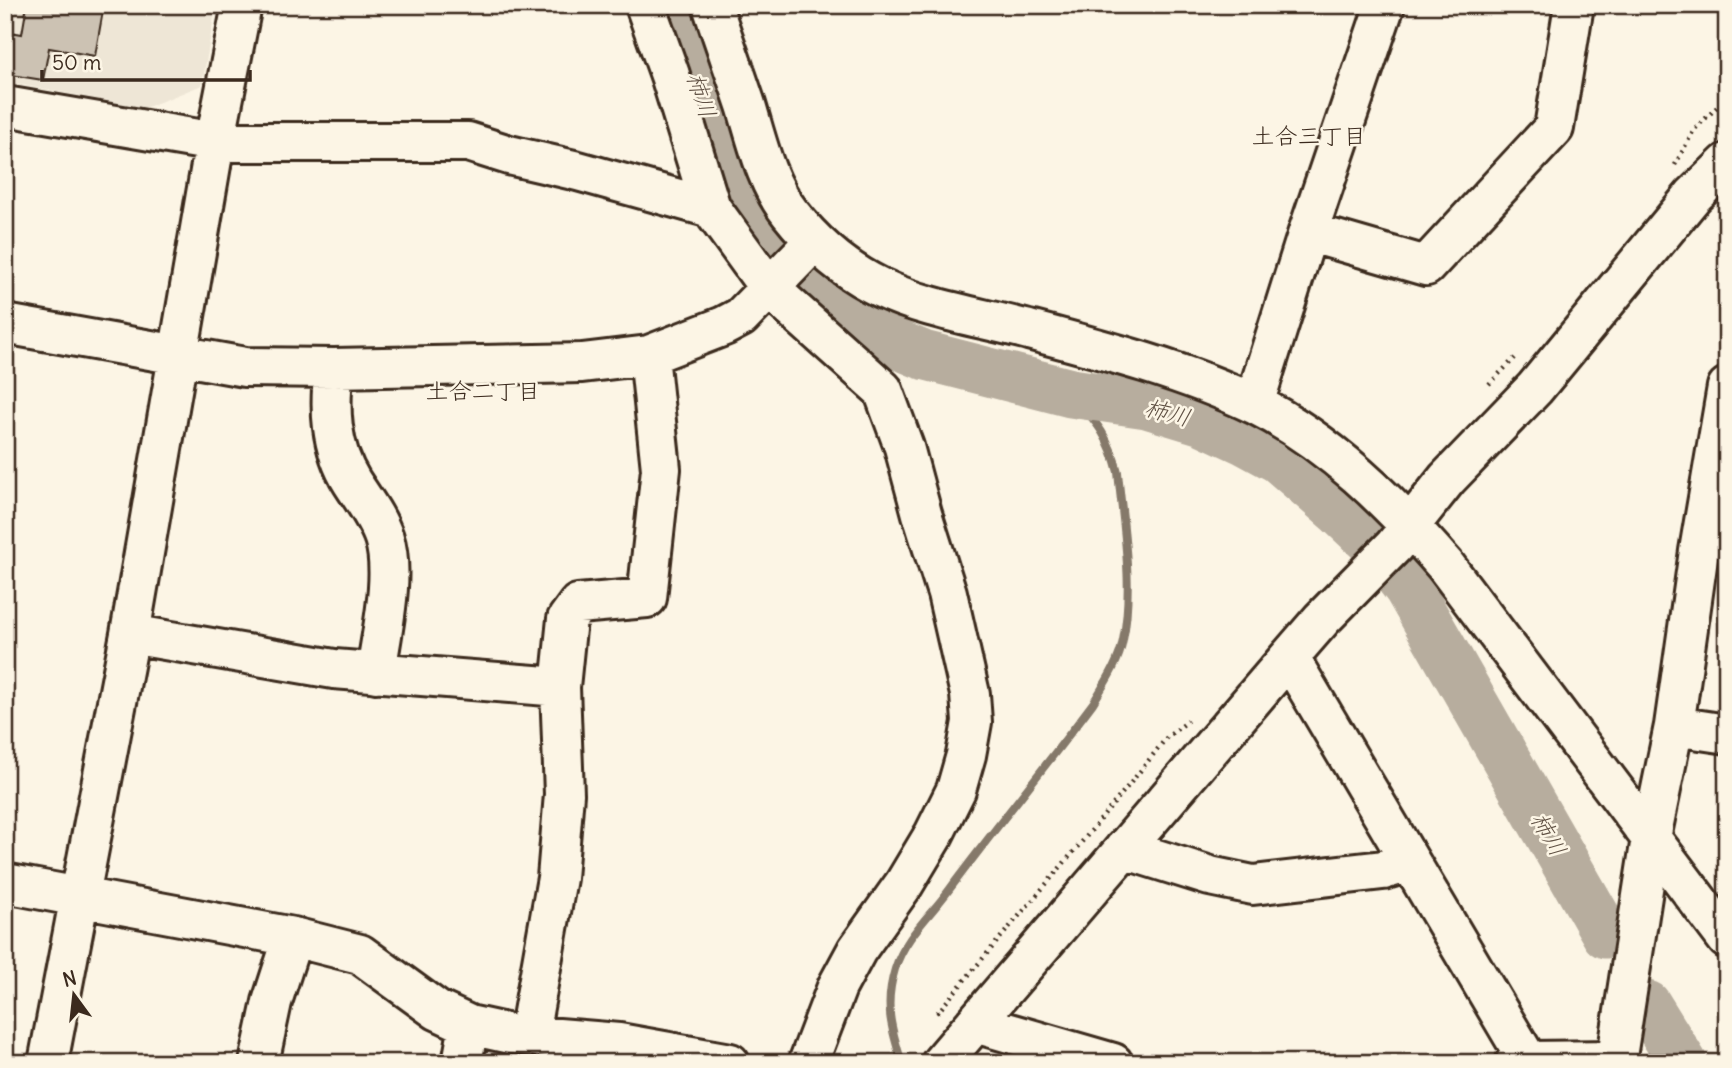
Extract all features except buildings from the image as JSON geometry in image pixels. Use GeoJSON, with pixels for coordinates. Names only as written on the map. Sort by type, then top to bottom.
{"type":"FeatureCollection","features":[{"type":"Feature","properties":{"kind":"street"},"geometry":{"type":"LineString","coordinates":[[48,1063],[130,634],[215,142],[242,5]]}},
{"type":"Feature","properties":{"kind":"street"},"geometry":{"type":"LineString","coordinates":[[645,5],[670,75],[711,208],[772,284],[883,390],[904,447],[947,593],[970,694],[972,722],[956,790],[904,884],[857,950],[837,987],[808,1063]]}},
{"type":"Feature","properties":{"kind":"street"},"geometry":{"type":"LineString","coordinates":[[712,5],[767,171],[809,249],[860,279],[904,299],[1026,330],[1177,374],[1254,404],[1316,441],[1393,546],[1445,565],[1727,939]]}},
{"type":"Feature","properties":{"kind":"street"},"geometry":{"type":"LineString","coordinates":[[1254,404],[1308,232],[1385,5]]}},
{"type":"Feature","properties":{"kind":"street"},"geometry":{"type":"LineString","coordinates":[[1308,232],[1426,266],[1555,128],[1574,5]]}},
{"type":"Feature","properties":{"kind":"street"},"geometry":{"type":"LineString","coordinates":[[5,106],[215,142],[468,142],[711,208]]}},
{"type":"Feature","properties":{"kind":"street"},"geometry":{"type":"LineString","coordinates":[[941,1063],[1322,619],[1393,546],[1447,479],[1535,388],[1693,196],[1727,163]]}},
{"type":"Feature","properties":{"kind":"street"},"geometry":{"type":"LineString","coordinates":[[5,324],[245,367],[582,363],[649,355],[741,317],[809,249]]}},
{"type":"Feature","properties":{"kind":"street"},"geometry":{"type":"LineString","coordinates":[[529,1035],[557,877],[564,793],[560,687],[566,619],[578,604],[647,598],[661,469],[649,355]]}},
{"type":"Feature","properties":{"kind":"street"},"geometry":{"type":"LineString","coordinates":[[334,368],[331,395],[336,447],[341,463],[369,506],[385,540],[387,587],[376,673]]}},
{"type":"Feature","properties":{"kind":"street"},"geometry":{"type":"LineString","coordinates":[[1289,657],[1522,1062],[1616,1062],[1651,838],[1674,726],[1699,551],[1727,387]]}},
{"type":"Feature","properties":{"kind":"street"},"geometry":{"type":"LineString","coordinates":[[130,634],[334,669],[560,687]]}},
{"type":"Feature","properties":{"kind":"street"},"geometry":{"type":"LineString","coordinates":[[1674,726],[1727,734]]}},
{"type":"Feature","properties":{"kind":"street"},"geometry":{"type":"LineString","coordinates":[[1124,849],[1210,876],[1253,885],[1383,870],[1409,862]]}},
{"type":"Feature","properties":{"kind":"street"},"geometry":{"type":"LineString","coordinates":[[5,883],[293,937],[360,954],[430,1005],[469,1025],[510,1034],[619,1043],[730,1063]]}},
{"type":"Feature","properties":{"kind":"street"},"geometry":{"type":"LineString","coordinates":[[259,1063],[272,1002],[293,937]]}},
{"type":"Feature","properties":{"kind":"street"},"geometry":{"type":"LineString","coordinates":[[975,1023],[1114,1063]]}},
{"type":"Feature","properties":{"kind":"street"},"geometry":{"type":"LineString","coordinates":[[462,1063],[469,1025]]}},
{"type":"Feature","properties":{"kind":"shaded area"},"geometry":{"type":"Polygon","coordinates":[[[5,5],[216,5],[202,85],[145,108],[5,82],[5,5]]]}},
{"type":"Feature","properties":{"kind":"waterway","name":"柿川"},"geometry":{"type":"LineString","coordinates":[[673,5],[726,169],[741,201],[766,241],[800,281],[822,301],[882,338],[923,355],[1071,393],[1147,404],[1203,421],[1279,459],[1375,545],[1408,588],[1606,934]]}},
{"type":"Feature","properties":{"kind":"waterway"},"geometry":{"type":"LineString","coordinates":[[902,1063],[889,1005],[899,957],[919,927],[1093,703],[1111,673],[1121,648],[1128,599],[1128,577],[1118,472],[1106,438],[1071,393]]}},
{"type":"Feature","properties":{"kind":"waterway","name":"柿川"},"geometry":{"type":"LineString","coordinates":[[1647,1005],[1683,1063]]}},
{"type":"Feature","properties":{"kind":"district","name":"土合三丁目"},"geometry":{"type":"Point","coordinates":[1309,135]}},
{"type":"Feature","properties":{"kind":"district","name":"土合二丁目"},"geometry":{"type":"Point","coordinates":[483,390]}}]}
